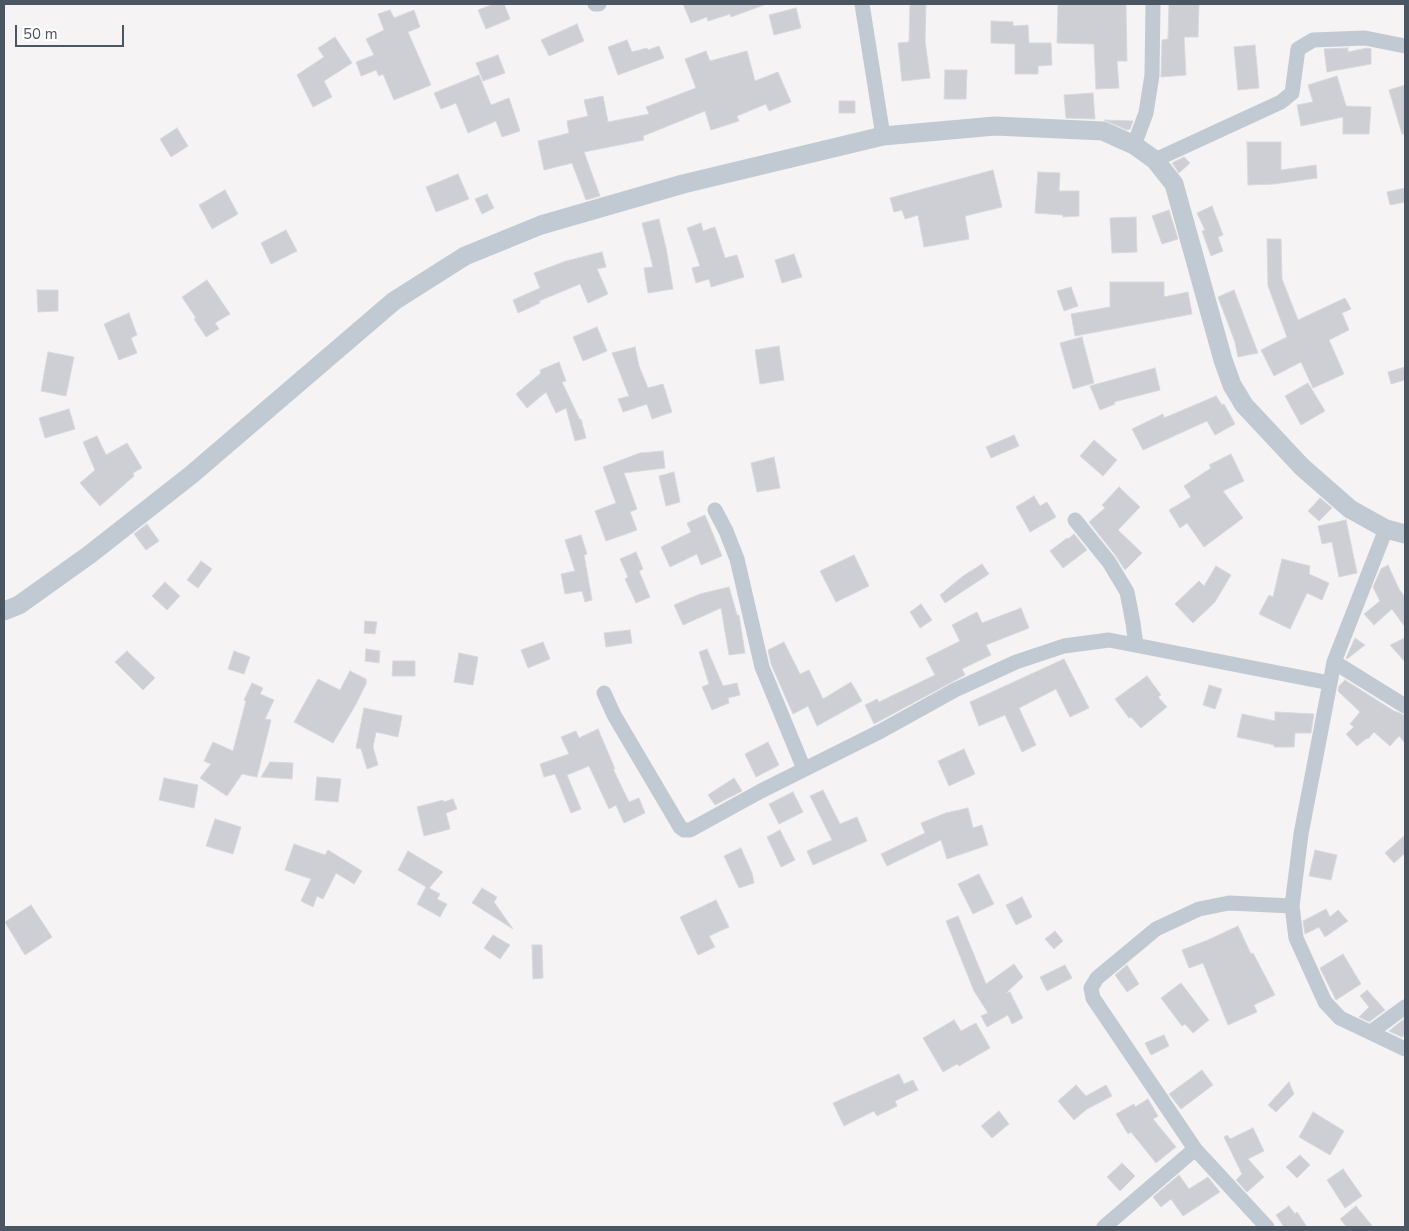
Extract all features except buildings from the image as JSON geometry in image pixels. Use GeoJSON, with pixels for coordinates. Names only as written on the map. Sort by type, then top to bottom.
{"type":"FeatureCollection","features":[{"type":"Feature","properties":{"kind":"street"},"geometry":{"type":"LineString","coordinates":[[862,4],[883,136]]}},
{"type":"Feature","properties":{"kind":"street"},"geometry":{"type":"LineString","coordinates":[[1134,145],[1146,113],[1152,75],[1153,4]]}},
{"type":"Feature","properties":{"kind":"street"},"geometry":{"type":"LineString","coordinates":[[1155,160],[1281,102],[1292,93],[1298,49],[1313,40],[1365,38],[1405,46]]}},
{"type":"Feature","properties":{"kind":"street"},"geometry":{"type":"LineString","coordinates":[[4,611],[19,605],[89,555],[191,475],[394,301],[464,256],[541,225],[683,184],[883,136],[995,126],[1103,131],[1134,145],[1155,160],[1174,184],[1223,360],[1232,385],[1244,405],[1280,445],[1350,509],[1386,529],[1405,534]]}},
{"type":"Feature","properties":{"kind":"street"},"geometry":{"type":"LineString","coordinates":[[715,510],[737,559],[762,667],[804,769]]}},
{"type":"Feature","properties":{"kind":"street"},"geometry":{"type":"LineString","coordinates":[[1075,520],[1109,562],[1127,592],[1134,623],[1136,645]]}},
{"type":"Feature","properties":{"kind":"street"},"geometry":{"type":"LineString","coordinates":[[1386,529],[1334,662],[1301,834],[1292,906],[1296,938],[1325,1002],[1340,1018],[1405,1048]]}},
{"type":"Feature","properties":{"kind":"street"},"geometry":{"type":"LineString","coordinates":[[604,693],[614,715],[680,827],[684,830],[690,830],[760,791],[881,731],[955,690],[1016,662],[1064,646],[1109,640],[1330,683]]}},
{"type":"Feature","properties":{"kind":"street"},"geometry":{"type":"LineString","coordinates":[[1334,662],[1405,706]]}},
{"type":"Feature","properties":{"kind":"street"},"geometry":{"type":"LineString","coordinates":[[1267,1227],[1195,1149],[1093,998],[1091,988],[1097,978],[1156,928],[1199,909],[1229,903],[1292,906]]}},
{"type":"Feature","properties":{"kind":"street"},"geometry":{"type":"LineString","coordinates":[[1371,1032],[1405,1007]]}},
{"type":"Feature","properties":{"kind":"street"},"geometry":{"type":"LineString","coordinates":[[1104,1227],[1195,1149]]}}]}
